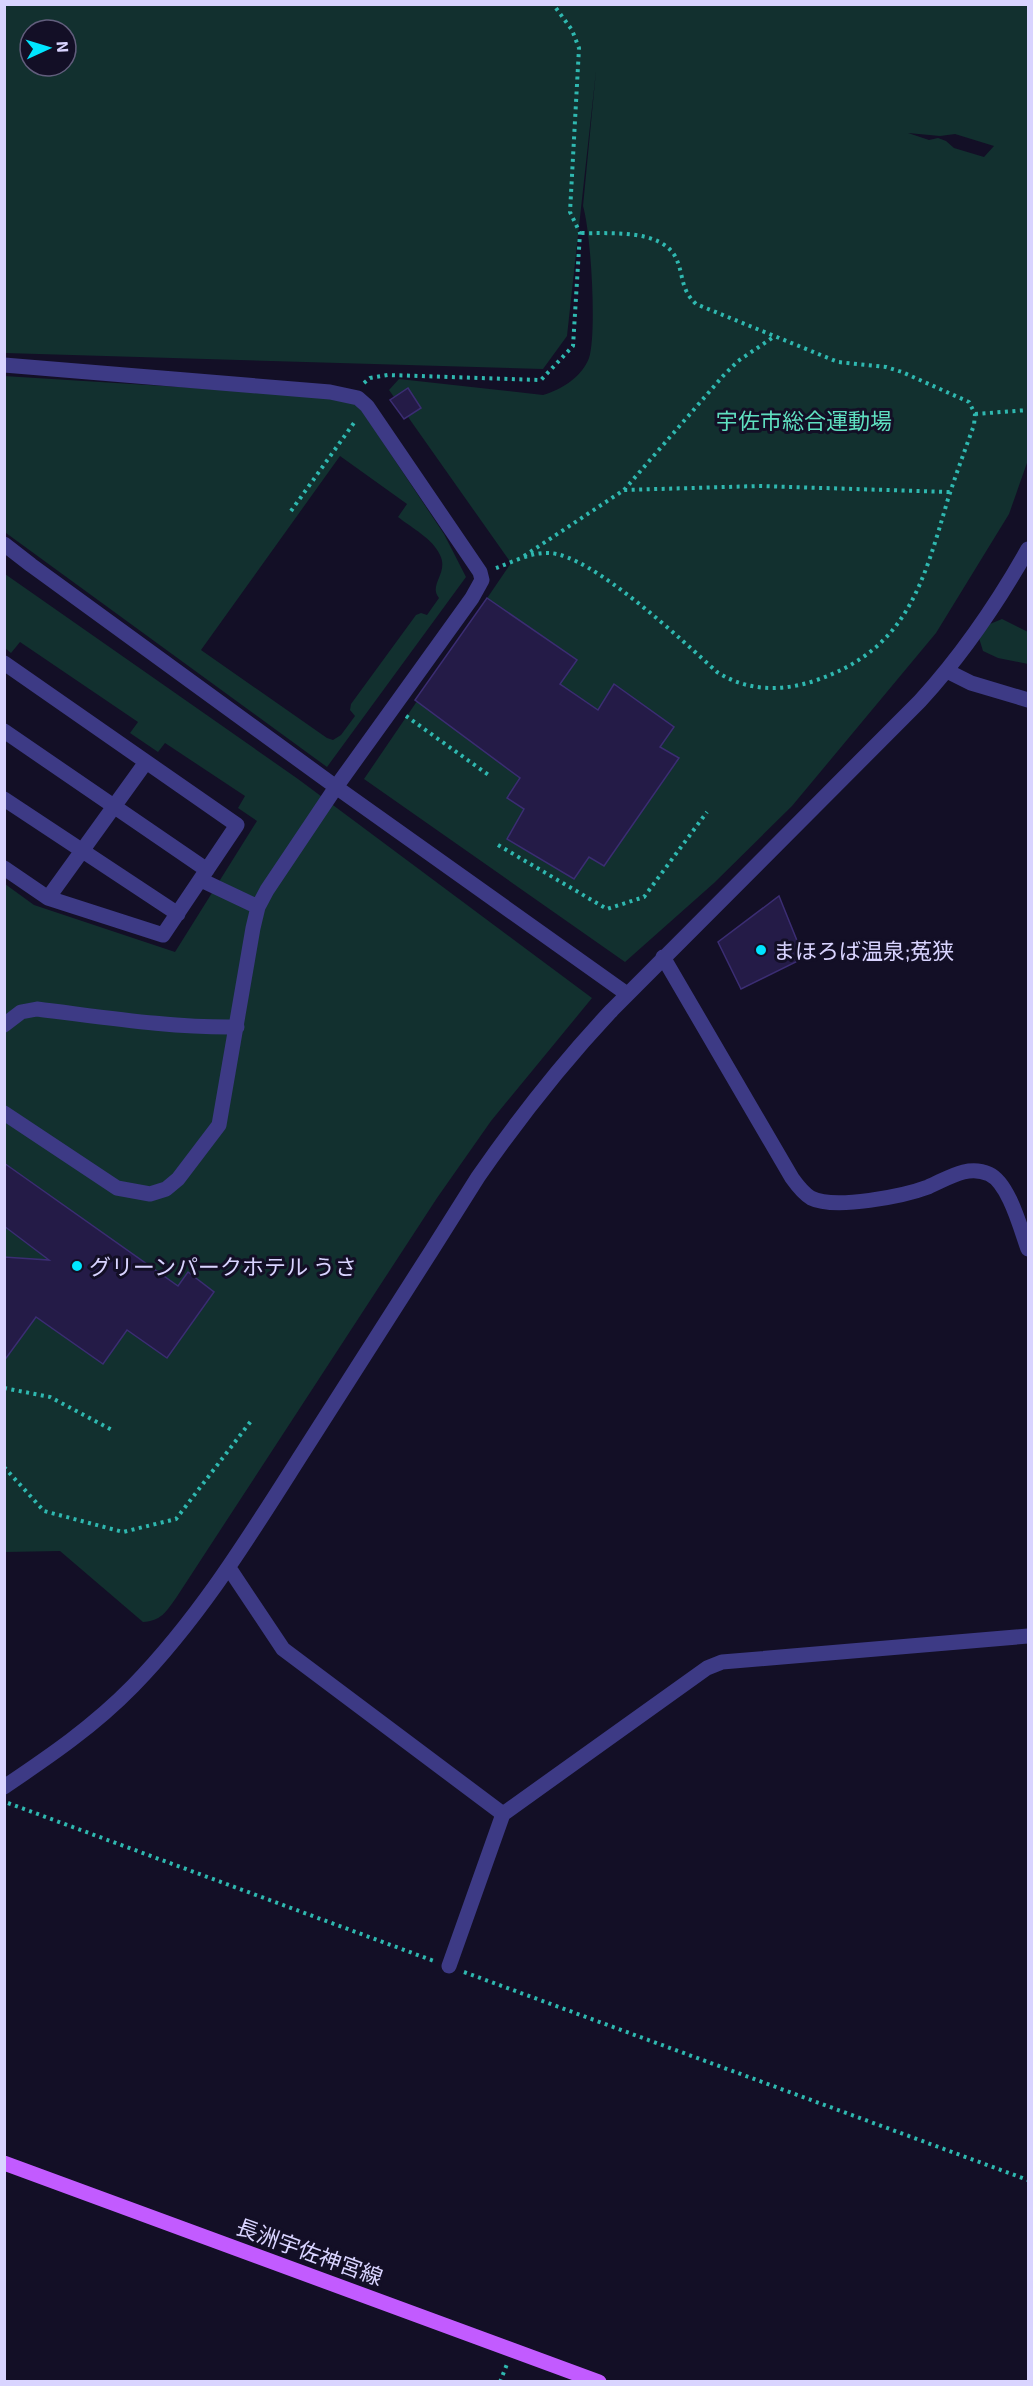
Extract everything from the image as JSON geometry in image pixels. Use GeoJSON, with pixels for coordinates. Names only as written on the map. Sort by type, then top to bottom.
{"type":"FeatureCollection","features":[{"type":"Feature","properties":{"kind":"main road","name":"長洲宇佐神宮線"},"geometry":{"type":"LineString","coordinates":[[4,2163],[599,2382]]}},
{"type":"Feature","properties":{"kind":"street"},"geometry":{"type":"LineString","coordinates":[[4,365],[330,392],[352,396],[363,401],[367,406],[480,572],[482,580],[472,598],[336,787],[271,882],[258,907],[219,1125],[178,1179],[165,1189],[150,1194],[117,1188],[4,1113]]}},
{"type":"Feature","properties":{"kind":"street"},"geometry":{"type":"LineString","coordinates":[[4,544],[336,787],[627,994]]}},
{"type":"Feature","properties":{"kind":"street"},"geometry":{"type":"LineString","coordinates":[[4,1787],[66,1745],[131,1688],[180,1635],[229,1568],[497,1149],[572,1053],[663,957],[920,701],[947,671],[994,606],[1029,549]]}},
{"type":"Feature","properties":{"kind":"street"},"geometry":{"type":"LineString","coordinates":[[4,663],[237,825],[163,935],[48,898],[4,868]]}},
{"type":"Feature","properties":{"kind":"street"},"geometry":{"type":"LineString","coordinates":[[947,671],[971,683],[1029,700]]}},
{"type":"Feature","properties":{"kind":"street"},"geometry":{"type":"LineString","coordinates":[[4,731],[114,806],[204,875],[258,907]]}},
{"type":"Feature","properties":{"kind":"street"},"geometry":{"type":"LineString","coordinates":[[48,898],[146,762]]}},
{"type":"Feature","properties":{"kind":"street"},"geometry":{"type":"LineString","coordinates":[[4,799],[178,914]]}},
{"type":"Feature","properties":{"kind":"street"},"geometry":{"type":"LineString","coordinates":[[663,957],[792,1178],[807,1195],[823,1202],[882,1198],[930,1186],[959,1172],[973,1171],[989,1174],[1005,1191],[1029,1250]]}},
{"type":"Feature","properties":{"kind":"street"},"geometry":{"type":"LineString","coordinates":[[4,1025],[21,1012],[37,1009],[150,1023],[237,1027]]}},
{"type":"Feature","properties":{"kind":"street"},"geometry":{"type":"LineString","coordinates":[[229,1568],[283,1649],[293,1658],[503,1814]]}},
{"type":"Feature","properties":{"kind":"street"},"geometry":{"type":"LineString","coordinates":[[449,1966],[503,1814],[694,1677],[722,1662],[1029,1636]]}},
{"type":"Feature","properties":{"kind":"path"},"geometry":{"type":"LineString","coordinates":[[352,396],[370,378],[379,376],[541,380],[573,346],[580,233],[570,212],[579,48],[572,30],[553,4]]}},
{"type":"Feature","properties":{"kind":"path"},"geometry":{"type":"LineString","coordinates":[[480,572],[532,555],[551,553],[571,558],[644,608],[717,672],[730,680],[753,687],[794,686],[849,667],[873,650],[898,623],[913,600],[929,565],[950,492],[974,425],[975,414],[969,402],[902,372],[838,362],[696,304],[686,293],[675,255],[657,240],[642,235],[580,233]]}},
{"type":"Feature","properties":{"kind":"path"},"geometry":{"type":"LineString","coordinates":[[518,560],[624,490],[723,376],[738,361],[776,336]]}},
{"type":"Feature","properties":{"kind":"path"},"geometry":{"type":"LineString","coordinates":[[975,414],[1029,410]]}},
{"type":"Feature","properties":{"kind":"path"},"geometry":{"type":"LineString","coordinates":[[291,511],[358,417]]}},
{"type":"Feature","properties":{"kind":"path"},"geometry":{"type":"LineString","coordinates":[[624,490],[759,486],[950,492]]}},
{"type":"Feature","properties":{"kind":"path"},"geometry":{"type":"LineString","coordinates":[[403,714],[490,776]]}},
{"type":"Feature","properties":{"kind":"path"},"geometry":{"type":"LineString","coordinates":[[498,844],[607,909],[644,897],[707,812]]}},
{"type":"Feature","properties":{"kind":"path"},"geometry":{"type":"LineString","coordinates":[[4,1388],[50,1397],[114,1431]]}},
{"type":"Feature","properties":{"kind":"path"},"geometry":{"type":"LineString","coordinates":[[4,1467],[44,1512],[123,1532],[176,1519],[251,1420]]}},
{"type":"Feature","properties":{"kind":"path"},"geometry":{"type":"LineString","coordinates":[[4,1802],[1029,2180]]}},
{"type":"Feature","properties":{"kind":"green space","name":"宇佐市総合運動場"},"geometry":{"type":"Polygon","coordinates":[[[4,5],[1028,5],[1028,460],[1009,514],[936,633],[792,806],[714,883],[625,962],[364,779],[511,563],[389,390],[399,379],[543,395],[570,382],[586,365],[591,346],[593,306],[588,237],[583,206],[596,71],[567,336],[543,369],[5,353],[4,5]],[[908,133],[929,140],[938,138],[954,148],[984,157],[994,146],[955,134],[940,136],[908,133]]]}},
{"type":"Feature","properties":{"kind":"green space"},"geometry":{"type":"Polygon","coordinates":[[[4,376],[308,395],[356,402],[444,534],[466,577],[327,767],[4,530],[4,376]],[[340,456],[201,650],[327,738],[333,740],[341,735],[355,716],[350,710],[351,704],[416,615],[421,613],[427,615],[439,598],[436,588],[442,567],[440,555],[427,539],[398,517],[407,504],[340,456]]]}},
{"type":"Feature","properties":{"kind":"green space"},"geometry":{"type":"Polygon","coordinates":[[[5,574],[298,779],[592,998],[491,1121],[437,1198],[169,1608],[154,1620],[143,1622],[60,1551],[5,1552],[5,884],[34,905],[175,952],[257,821],[238,808],[245,796],[165,743],[158,752],[130,733],[138,722],[20,642],[11,653],[5,648],[5,574]]]}},
{"type":"Feature","properties":{"kind":"green space"},"geometry":{"type":"Polygon","coordinates":[[[1002,619],[1028,632],[1028,664],[998,658],[983,651],[979,638],[990,624],[1002,619]]]}},
{"type":"Feature","properties":{"kind":"building"},"geometry":{"type":"Polygon","coordinates":[[[408,388],[421,408],[404,419],[390,400],[408,388]]]}},
{"type":"Feature","properties":{"kind":"building"},"geometry":{"type":"Polygon","coordinates":[[[487,598],[577,660],[560,684],[598,710],[614,684],[674,727],[660,747],[679,758],[604,866],[589,857],[574,879],[507,839],[524,809],[507,798],[520,778],[415,700],[487,598]]]}},
{"type":"Feature","properties":{"kind":"building","name":"まほろば温泉;菟狭"},"geometry":{"type":"Polygon","coordinates":[[[779,896],[804,958],[741,989],[718,942],[779,896]]]}},
{"type":"Feature","properties":{"kind":"building","name":"グリーンパークホテル うさ"},"geometry":{"type":"Polygon","coordinates":[[[4,1163],[178,1286],[188,1272],[214,1292],[167,1358],[127,1330],[103,1364],[36,1317],[4,1361],[4,1257],[49,1260],[4,1226],[4,1163]]]}},
{"type":"Feature","properties":{"kind":"place","name":"まほろば温泉;菟狭"},"geometry":{"type":"Point","coordinates":[761,950]}},
{"type":"Feature","properties":{"kind":"place","name":"グリーンパークホテル うさ"},"geometry":{"type":"Point","coordinates":[77,1266]}}]}
